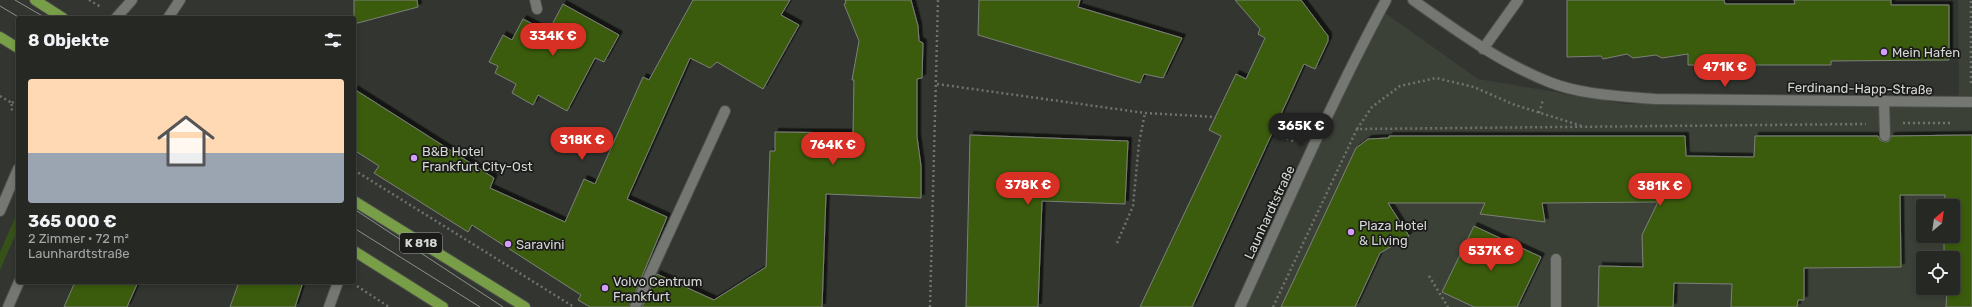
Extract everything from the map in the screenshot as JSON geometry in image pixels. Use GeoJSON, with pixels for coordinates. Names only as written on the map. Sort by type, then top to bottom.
{"type":"FeatureCollection","features":[{"type":"Feature","properties":{"kind":"main road"},"geometry":{"type":"LineString","coordinates":[[35,0],[60,16]]}},
{"type":"Feature","properties":{"kind":"main road"},"geometry":{"type":"LineString","coordinates":[[0,37],[16,47]]}},
{"type":"Feature","properties":{"kind":"main road","name":"K 818"},"geometry":{"type":"LineString","coordinates":[[356,202],[525,307]]}},
{"type":"Feature","properties":{"kind":"main road"},"geometry":{"type":"LineString","coordinates":[[356,252],[443,307]]}},
{"type":"Feature","properties":{"kind":"street"},"geometry":{"type":"LineString","coordinates":[[118,16],[132,0]]}},
{"type":"Feature","properties":{"kind":"street"},"geometry":{"type":"LineString","coordinates":[[169,16],[180,0]]}},
{"type":"Feature","properties":{"kind":"street","name":"Launhardtstraße"},"geometry":{"type":"LineString","coordinates":[[1240,307],[1358,52],[1386,0]]}},
{"type":"Feature","properties":{"kind":"street","name":"Ferdinand-Happ-Straße"},"geometry":{"type":"LineString","coordinates":[[1413,0],[1483,49],[1550,83],[1610,96],[1655,99],[1971,102]]}},
{"type":"Feature","properties":{"kind":"street"},"geometry":{"type":"LineString","coordinates":[[1483,49],[1518,0]]}},
{"type":"Feature","properties":{"kind":"street"},"geometry":{"type":"LineString","coordinates":[[1884,101],[1885,136]]}},
{"type":"Feature","properties":{"kind":"street"},"geometry":{"type":"LineString","coordinates":[[635,307],[725,111]]}},
{"type":"Feature","properties":{"kind":"street"},"geometry":{"type":"LineString","coordinates":[[0,211],[16,174]]}},
{"type":"Feature","properties":{"kind":"street"},"geometry":{"type":"LineString","coordinates":[[1556,258],[1556,307]]}},
{"type":"Feature","properties":{"kind":"street"},"geometry":{"type":"LineString","coordinates":[[8,307],[17,284]]}},
{"type":"Feature","properties":{"kind":"street"},"geometry":{"type":"LineString","coordinates":[[329,307],[337,284]]}},
{"type":"Feature","properties":{"kind":"path"},"geometry":{"type":"LineString","coordinates":[[1971,0],[1971,102]]}},
{"type":"Feature","properties":{"kind":"path"},"geometry":{"type":"LineString","coordinates":[[91,1],[101,7]]}},
{"type":"Feature","properties":{"kind":"path"},"geometry":{"type":"LineString","coordinates":[[930,307],[939,1]]}},
{"type":"Feature","properties":{"kind":"path"},"geometry":{"type":"LineString","coordinates":[[1273,307],[1357,129],[1372,107],[1400,86],[1436,78],[1474,86],[1515,105],[1585,127]]}},
{"type":"Feature","properties":{"kind":"path"},"geometry":{"type":"LineString","coordinates":[[937,84],[1145,113],[1216,117]]}},
{"type":"Feature","properties":{"kind":"path"},"geometry":{"type":"LineString","coordinates":[[0,96],[12,103]]}},
{"type":"Feature","properties":{"kind":"path"},"geometry":{"type":"LineString","coordinates":[[16,100],[12,103],[11,109],[16,112]]}},
{"type":"Feature","properties":{"kind":"path"},"geometry":{"type":"LineString","coordinates":[[1117,243],[1133,206],[1139,143],[1145,113]]}},
{"type":"Feature","properties":{"kind":"path"},"geometry":{"type":"LineString","coordinates":[[1357,129],[1956,123]]}},
{"type":"Feature","properties":{"kind":"path"},"geometry":{"type":"LineString","coordinates":[[1273,132],[1312,150]]}},
{"type":"Feature","properties":{"kind":"path"},"geometry":{"type":"LineString","coordinates":[[356,171],[574,307]]}},
{"type":"Feature","properties":{"kind":"path"},"geometry":{"type":"LineString","coordinates":[[1429,276],[1448,307]]}},
{"type":"Feature","properties":{"kind":"path"},"geometry":{"type":"LineString","coordinates":[[355,284],[389,307]]}},
{"type":"Feature","properties":{"kind":"shaded area"},"geometry":{"type":"Polygon","coordinates":[[[1958,0],[1972,0],[1972,96],[1959,96],[1958,0]]]}},
{"type":"Feature","properties":{"kind":"shaded area"},"geometry":{"type":"Polygon","coordinates":[[[1378,8],[1478,79],[1625,104],[1972,101],[1972,307],[1238,307],[1378,8]]]}},
{"type":"Feature","properties":{"kind":"green space"},"geometry":{"type":"Polygon","coordinates":[[[16,216],[16,234],[0,270],[0,252],[16,216]]]}},
{"type":"Feature","properties":{"kind":"building"},"geometry":{"type":"Polygon","coordinates":[[[354,0],[417,0],[418,7],[356,23],[356,16],[354,16],[354,0]]]}},
{"type":"Feature","properties":{"kind":"building"},"geometry":{"type":"Polygon","coordinates":[[[693,0],[790,0],[781,15],[799,25],[763,89],[717,62],[710,68],[690,58],[627,199],[667,217],[629,307],[590,307],[578,300],[581,295],[472,225],[468,232],[374,173],[379,166],[356,151],[356,90],[494,178],[490,188],[565,222],[584,179],[595,184],[643,77],[649,80],[693,0]]]}},
{"type":"Feature","properties":{"kind":"building"},"geometry":{"type":"Polygon","coordinates":[[[845,0],[911,0],[918,26],[919,41],[923,43],[922,78],[917,79],[917,137],[921,166],[921,198],[826,194],[822,307],[642,307],[657,274],[714,300],[766,267],[770,151],[775,151],[775,132],[853,133],[854,80],[852,80],[859,41],[844,4],[846,3],[845,0]]]}},
{"type":"Feature","properties":{"kind":"building"},"geometry":{"type":"Polygon","coordinates":[[[979,0],[1080,0],[1078,7],[1182,38],[1163,78],[1144,74],[1140,83],[978,35],[979,0]]]}},
{"type":"Feature","properties":{"kind":"building"},"geometry":{"type":"Polygon","coordinates":[[[1235,0],[1301,0],[1328,36],[1328,41],[1315,69],[1304,64],[1192,307],[1140,307],[1221,136],[1209,130],[1236,74],[1246,79],[1265,38],[1258,34],[1260,29],[1235,0]]]}},
{"type":"Feature","properties":{"kind":"building"},"geometry":{"type":"Polygon","coordinates":[[[1567,0],[1724,0],[1725,4],[1795,4],[1794,0],[1891,0],[1891,5],[1949,5],[1949,60],[1831,61],[1831,65],[1688,65],[1688,54],[1662,58],[1656,55],[1633,58],[1627,54],[1603,59],[1601,56],[1567,57],[1567,0]]]}},
{"type":"Feature","properties":{"kind":"building"},"geometry":{"type":"Polygon","coordinates":[[[563,4],[619,35],[604,62],[595,58],[567,111],[538,95],[533,105],[512,93],[516,84],[495,73],[498,66],[489,62],[503,35],[512,40],[523,19],[548,32],[563,4]]]}},
{"type":"Feature","properties":{"kind":"building"},"geometry":{"type":"Polygon","coordinates":[[[970,135],[1128,141],[1125,204],[1042,201],[1038,307],[966,307],[970,135]]]}},
{"type":"Feature","properties":{"kind":"building"},"geometry":{"type":"Polygon","coordinates":[[[1972,135],[1972,307],[1946,307],[1947,295],[1960,295],[1960,251],[1944,251],[1944,243],[1960,243],[1960,199],[1945,199],[1945,195],[1900,195],[1901,267],[1804,268],[1804,300],[1798,300],[1797,307],[1731,307],[1732,284],[1674,283],[1673,307],[1598,307],[1599,266],[1643,267],[1642,235],[1658,202],[1542,203],[1545,222],[1480,214],[1485,203],[1388,203],[1409,236],[1380,253],[1355,307],[1281,307],[1356,148],[1368,139],[1389,138],[1389,136],[1685,136],[1686,156],[1754,157],[1755,136],[1878,136],[1880,140],[1885,142],[1889,141],[1891,136],[1972,135]]]}},
{"type":"Feature","properties":{"kind":"building"},"geometry":{"type":"Polygon","coordinates":[[[1474,226],[1541,257],[1517,307],[1474,307],[1442,292],[1474,226]]]}},
{"type":"Feature","properties":{"kind":"building"},"geometry":{"type":"Polygon","coordinates":[[[74,284],[137,284],[127,307],[64,307],[74,284]]]}},
{"type":"Feature","properties":{"kind":"building"},"geometry":{"type":"Polygon","coordinates":[[[238,284],[302,284],[295,307],[230,307],[238,284]]]}},
{"type":"Feature","properties":{"kind":"tram line"},"geometry":{"type":"LineString","coordinates":[[15,0],[43,16]]}},
{"type":"Feature","properties":{"kind":"tram line"},"geometry":{"type":"LineString","coordinates":[[0,6],[17,16]]}},
{"type":"Feature","properties":{"kind":"tram line"},"geometry":{"type":"LineString","coordinates":[[356,210],[503,307]]}},
{"type":"Feature","properties":{"kind":"tram line"},"geometry":{"type":"LineString","coordinates":[[356,229],[480,307]]}},
{"type":"Feature","properties":{"kind":"place","name":"Mein Hafen"},"geometry":{"type":"Point","coordinates":[1884,52]}},
{"type":"Feature","properties":{"kind":"place","name":"B&B Hotel Frankfurt City-Ost"},"geometry":{"type":"Point","coordinates":[414,158]}},
{"type":"Feature","properties":{"kind":"place","name":"Plaza Hotel & Living"},"geometry":{"type":"Point","coordinates":[1351,232]}},
{"type":"Feature","properties":{"kind":"place","name":"Saravini"},"geometry":{"type":"Point","coordinates":[508,244]}},
{"type":"Feature","properties":{"kind":"place","name":"Volvo Centrum Frankfurt"},"geometry":{"type":"Point","coordinates":[605,288]}}]}
